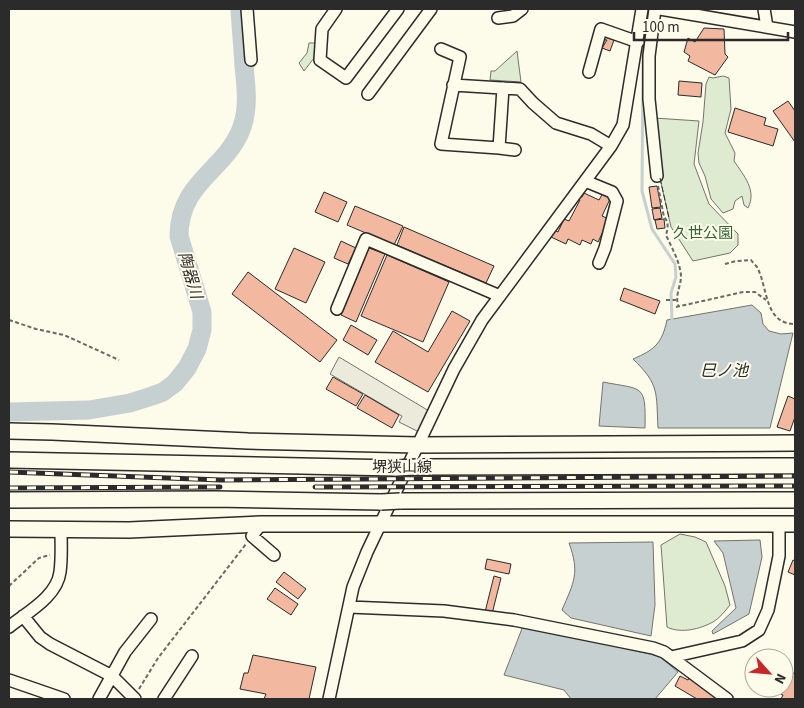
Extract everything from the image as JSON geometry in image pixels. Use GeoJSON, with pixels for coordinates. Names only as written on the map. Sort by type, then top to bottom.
{"type":"FeatureCollection","features":[{"type":"Feature","properties":{"kind":"main road"},"geometry":{"type":"LineString","coordinates":[[9,431],[248,441],[418,445],[795,444]]}},
{"type":"Feature","properties":{"kind":"main road","name":"堺狭山線"},"geometry":{"type":"LineString","coordinates":[[9,460],[396,468],[795,465]]}},
{"type":"Feature","properties":{"kind":"main road"},"geometry":{"type":"LineString","coordinates":[[9,500],[214,499],[381,502],[795,500]]}},
{"type":"Feature","properties":{"kind":"main road"},"geometry":{"type":"LineString","coordinates":[[9,528],[257,530],[382,523],[795,524]]}},
{"type":"Feature","properties":{"kind":"street"},"geometry":{"type":"LineString","coordinates":[[247,9],[251,60]]}},
{"type":"Feature","properties":{"kind":"street"},"geometry":{"type":"LineString","coordinates":[[336,9],[322,29],[320,60],[346,78],[398,9]]}},
{"type":"Feature","properties":{"kind":"street"},"geometry":{"type":"LineString","coordinates":[[368,94],[431,9]]}},
{"type":"Feature","properties":{"kind":"street"},"geometry":{"type":"LineString","coordinates":[[498,18],[513,16],[522,9]]}},
{"type":"Feature","properties":{"kind":"street"},"geometry":{"type":"LineString","coordinates":[[329,699],[353,587],[367,552],[454,369],[482,320],[611,146],[623,125],[642,9]]}},
{"type":"Feature","properties":{"kind":"street"},"geometry":{"type":"LineString","coordinates":[[655,9],[649,56],[649,82],[657,176]]}},
{"type":"Feature","properties":{"kind":"street"},"geometry":{"type":"LineString","coordinates":[[660,9],[679,10],[795,32]]}},
{"type":"Feature","properties":{"kind":"street"},"geometry":{"type":"LineString","coordinates":[[764,9],[767,28]]}},
{"type":"Feature","properties":{"kind":"street"},"geometry":{"type":"LineString","coordinates":[[589,72],[601,29],[638,42]]}},
{"type":"Feature","properties":{"kind":"street"},"geometry":{"type":"LineString","coordinates":[[441,49],[460,57],[441,144],[515,150]]}},
{"type":"Feature","properties":{"kind":"street"},"geometry":{"type":"LineString","coordinates":[[453,85],[520,89],[556,123],[592,134],[611,146]]}},
{"type":"Feature","properties":{"kind":"street"},"geometry":{"type":"LineString","coordinates":[[499,148],[503,88]]}},
{"type":"Feature","properties":{"kind":"street"},"geometry":{"type":"LineString","coordinates":[[585,181],[612,192],[617,201],[605,248],[599,263]]}},
{"type":"Feature","properties":{"kind":"street"},"geometry":{"type":"LineString","coordinates":[[337,310],[366,239],[500,296]]}},
{"type":"Feature","properties":{"kind":"street"},"geometry":{"type":"LineString","coordinates":[[670,657],[742,641],[759,630],[768,610],[779,556],[779,524]]}},
{"type":"Feature","properties":{"kind":"street"},"geometry":{"type":"LineString","coordinates":[[9,628],[45,599],[53,588],[60,574],[61,529]]}},
{"type":"Feature","properties":{"kind":"street"},"geometry":{"type":"LineString","coordinates":[[257,530],[274,555]]}},
{"type":"Feature","properties":{"kind":"street"},"geometry":{"type":"LineString","coordinates":[[349,607],[444,611],[514,620],[653,648],[664,652],[727,699]]}},
{"type":"Feature","properties":{"kind":"street"},"geometry":{"type":"LineString","coordinates":[[22,616],[40,637],[112,676],[134,699]]}},
{"type":"Feature","properties":{"kind":"street"},"geometry":{"type":"LineString","coordinates":[[99,699],[125,652],[151,619]]}},
{"type":"Feature","properties":{"kind":"street"},"geometry":{"type":"LineString","coordinates":[[164,699],[192,656]]}},
{"type":"Feature","properties":{"kind":"street"},"geometry":{"type":"LineString","coordinates":[[9,680],[64,699]]}},
{"type":"Feature","properties":{"kind":"path"},"geometry":{"type":"LineString","coordinates":[[657,176],[664,217],[667,220],[668,228],[666,235],[678,262],[681,277],[676,300],[678,307],[743,292],[755,292],[768,302]]}},
{"type":"Feature","properties":{"kind":"path"},"geometry":{"type":"LineString","coordinates":[[725,264],[736,260],[751,260],[758,268],[773,315],[782,322],[795,324]]}},
{"type":"Feature","properties":{"kind":"path"},"geometry":{"type":"LineString","coordinates":[[666,300],[676,300]]}},
{"type":"Feature","properties":{"kind":"path"},"geometry":{"type":"LineString","coordinates":[[9,320],[36,330],[64,336],[119,360]]}},
{"type":"Feature","properties":{"kind":"path"},"geometry":{"type":"LineString","coordinates":[[134,699],[158,658],[257,530]]}},
{"type":"Feature","properties":{"kind":"path"},"geometry":{"type":"LineString","coordinates":[[9,586],[40,558],[61,550]]}},
{"type":"Feature","properties":{"kind":"green space"},"geometry":{"type":"Polygon","coordinates":[[[309,43],[315,43],[314,58],[304,71],[299,63],[307,53],[309,43]]]}},
{"type":"Feature","properties":{"kind":"green space"},"geometry":{"type":"Polygon","coordinates":[[[517,51],[521,82],[490,80],[491,71],[495,71],[517,51]]]}},
{"type":"Feature","properties":{"kind":"green space"},"geometry":{"type":"Polygon","coordinates":[[[723,76],[729,78],[731,109],[725,133],[735,153],[734,161],[748,183],[751,195],[748,208],[744,205],[742,196],[735,201],[733,209],[723,213],[711,199],[705,176],[699,163],[698,153],[706,84],[709,77],[723,76]]]}},
{"type":"Feature","properties":{"kind":"green space","name":"久世公園"},"geometry":{"type":"Polygon","coordinates":[[[654,118],[699,121],[694,164],[709,204],[738,234],[738,245],[730,253],[693,261],[671,227],[659,174],[654,118]]]}},
{"type":"Feature","properties":{"kind":"green space"},"geometry":{"type":"Polygon","coordinates":[[[680,534],[695,537],[706,542],[725,586],[730,605],[713,622],[696,629],[678,630],[667,627],[661,545],[680,534]]]}},
{"type":"Feature","properties":{"kind":"shaded area"},"geometry":{"type":"Polygon","coordinates":[[[339,357],[429,411],[419,432],[399,422],[402,416],[330,374],[339,357]]]}},
{"type":"Feature","properties":{"kind":"water","name":"巳ノ池"},"geometry":{"type":"Polygon","coordinates":[[[752,305],[761,313],[763,324],[769,331],[781,334],[793,333],[770,428],[658,428],[655,390],[648,376],[633,359],[652,349],[660,341],[667,320],[752,305]]]}},
{"type":"Feature","properties":{"kind":"water"},"geometry":{"type":"Polygon","coordinates":[[[603,382],[627,386],[639,391],[643,396],[645,428],[599,426],[603,382]]]}},
{"type":"Feature","properties":{"kind":"water"},"geometry":{"type":"Polygon","coordinates":[[[760,540],[762,557],[749,614],[713,634],[712,631],[736,608],[723,553],[714,541],[760,540]]]}},
{"type":"Feature","properties":{"kind":"water"},"geometry":{"type":"Polygon","coordinates":[[[653,542],[655,605],[651,636],[571,618],[562,610],[570,592],[575,570],[569,543],[653,542]]]}},
{"type":"Feature","properties":{"kind":"water"},"geometry":{"type":"Polygon","coordinates":[[[523,626],[659,656],[678,672],[655,699],[571,699],[564,690],[504,675],[523,626]]]}},
{"type":"Feature","properties":{"kind":"building"},"geometry":{"type":"Polygon","coordinates":[[[704,28],[724,29],[725,54],[728,57],[715,75],[688,61],[690,56],[684,52],[688,38],[695,42],[704,28]]]}},
{"type":"Feature","properties":{"kind":"building"},"geometry":{"type":"Polygon","coordinates":[[[605,37],[614,40],[610,51],[602,48],[607,40],[604,40],[605,37]]]}},
{"type":"Feature","properties":{"kind":"building"},"geometry":{"type":"Polygon","coordinates":[[[679,81],[702,83],[701,97],[678,95],[679,81]]]}},
{"type":"Feature","properties":{"kind":"building"},"geometry":{"type":"Polygon","coordinates":[[[788,101],[795,111],[795,142],[773,111],[788,101]]]}},
{"type":"Feature","properties":{"kind":"building"},"geometry":{"type":"Polygon","coordinates":[[[735,108],[766,118],[764,125],[778,129],[773,146],[728,132],[735,108]]]}},
{"type":"Feature","properties":{"kind":"building"},"geometry":{"type":"Polygon","coordinates":[[[657,186],[661,207],[652,208],[649,187],[657,186]]]}},
{"type":"Feature","properties":{"kind":"building"},"geometry":{"type":"Polygon","coordinates":[[[324,192],[347,202],[338,222],[315,212],[324,192]]]}},
{"type":"Feature","properties":{"kind":"building"},"geometry":{"type":"Polygon","coordinates":[[[584,193],[599,200],[603,193],[611,197],[602,216],[609,219],[598,242],[593,239],[591,244],[582,240],[580,245],[568,239],[566,244],[551,237],[554,230],[558,232],[564,219],[569,221],[580,200],[578,199],[584,193]]]}},
{"type":"Feature","properties":{"kind":"building"},"geometry":{"type":"Polygon","coordinates":[[[355,206],[403,226],[394,245],[347,225],[355,206]]]}},
{"type":"Feature","properties":{"kind":"building"},"geometry":{"type":"Polygon","coordinates":[[[660,208],[662,218],[654,220],[652,209],[660,208]]]}},
{"type":"Feature","properties":{"kind":"building"},"geometry":{"type":"Polygon","coordinates":[[[664,219],[665,228],[657,229],[655,220],[664,219]]]}},
{"type":"Feature","properties":{"kind":"building"},"geometry":{"type":"Polygon","coordinates":[[[404,227],[494,266],[486,283],[397,245],[404,227]]]}},
{"type":"Feature","properties":{"kind":"building"},"geometry":{"type":"Polygon","coordinates":[[[341,241],[356,248],[348,264],[334,258],[341,241]]]}},
{"type":"Feature","properties":{"kind":"building"},"geometry":{"type":"Polygon","coordinates":[[[294,248],[325,262],[306,303],[275,289],[294,248]]]}},
{"type":"Feature","properties":{"kind":"building"},"geometry":{"type":"Polygon","coordinates":[[[369,248],[385,254],[356,322],[341,315],[369,248]]]}},
{"type":"Feature","properties":{"kind":"building"},"geometry":{"type":"Polygon","coordinates":[[[387,255],[449,282],[423,342],[361,316],[387,255]]]}},
{"type":"Feature","properties":{"kind":"building"},"geometry":{"type":"Polygon","coordinates":[[[248,272],[337,340],[320,362],[232,294],[248,272]]]}},
{"type":"Feature","properties":{"kind":"building"},"geometry":{"type":"Polygon","coordinates":[[[624,288],[660,301],[655,314],[620,300],[624,288]]]}},
{"type":"Feature","properties":{"kind":"building"},"geometry":{"type":"Polygon","coordinates":[[[452,311],[470,321],[428,392],[375,362],[393,331],[428,352],[452,311]]]}},
{"type":"Feature","properties":{"kind":"building"},"geometry":{"type":"Polygon","coordinates":[[[351,325],[377,340],[368,355],[343,340],[351,325]]]}},
{"type":"Feature","properties":{"kind":"building"},"geometry":{"type":"Polygon","coordinates":[[[333,377],[363,394],[356,406],[326,389],[333,377]]]}},
{"type":"Feature","properties":{"kind":"building"},"geometry":{"type":"Polygon","coordinates":[[[365,395],[399,415],[392,428],[357,408],[365,395]]]}},
{"type":"Feature","properties":{"kind":"building"},"geometry":{"type":"Polygon","coordinates":[[[788,396],[795,399],[795,417],[790,431],[777,427],[788,396]]]}},
{"type":"Feature","properties":{"kind":"building"},"geometry":{"type":"Polygon","coordinates":[[[487,559],[511,564],[509,574],[485,569],[487,559]]]}},
{"type":"Feature","properties":{"kind":"building"},"geometry":{"type":"Polygon","coordinates":[[[793,560],[795,561],[795,575],[788,572],[793,560]]]}},
{"type":"Feature","properties":{"kind":"building"},"geometry":{"type":"Polygon","coordinates":[[[284,572],[306,589],[298,599],[276,582],[284,572]]]}},
{"type":"Feature","properties":{"kind":"building"},"geometry":{"type":"Polygon","coordinates":[[[494,576],[501,578],[492,614],[485,612],[494,576]]]}},
{"type":"Feature","properties":{"kind":"building"},"geometry":{"type":"Polygon","coordinates":[[[275,588],[298,604],[291,615],[267,599],[275,588]]]}},
{"type":"Feature","properties":{"kind":"building"},"geometry":{"type":"Polygon","coordinates":[[[253,655],[316,667],[309,699],[264,699],[266,694],[240,689],[244,673],[248,673],[253,655]]]}},
{"type":"Feature","properties":{"kind":"building"},"geometry":{"type":"Polygon","coordinates":[[[794,673],[795,699],[781,699],[794,698],[794,673]]]}},
{"type":"Feature","properties":{"kind":"building"},"geometry":{"type":"Polygon","coordinates":[[[680,676],[688,680],[689,678],[723,699],[697,699],[675,686],[680,676]]]}},
{"type":"Feature","properties":{"kind":"waterway","name":"陶器川"},"geometry":{"type":"LineString","coordinates":[[9,412],[89,410],[130,403],[163,392],[175,383],[187,368],[197,349],[202,330],[202,312],[179,236],[181,217],[195,189],[226,154],[235,142],[242,127],[246,104],[246,89],[240,9]]}},
{"type":"Feature","properties":{"kind":"waterway"},"geometry":{"type":"LineString","coordinates":[[648,17],[643,55],[642,191],[652,229],[675,264],[676,277],[671,293],[672,320]]}},
{"type":"Feature","properties":{"kind":"railway"},"geometry":{"type":"LineString","coordinates":[[9,472],[221,480],[795,476]]}},
{"type":"Feature","properties":{"kind":"railway"},"geometry":{"type":"LineString","coordinates":[[315,487],[795,486]]}},
{"type":"Feature","properties":{"kind":"railway"},"geometry":{"type":"LineString","coordinates":[[9,488],[220,487]]}},
{"type":"Feature","properties":{"kind":"fence"},"geometry":{"type":"LineString","coordinates":[[660,178],[669,218]]}}]}
